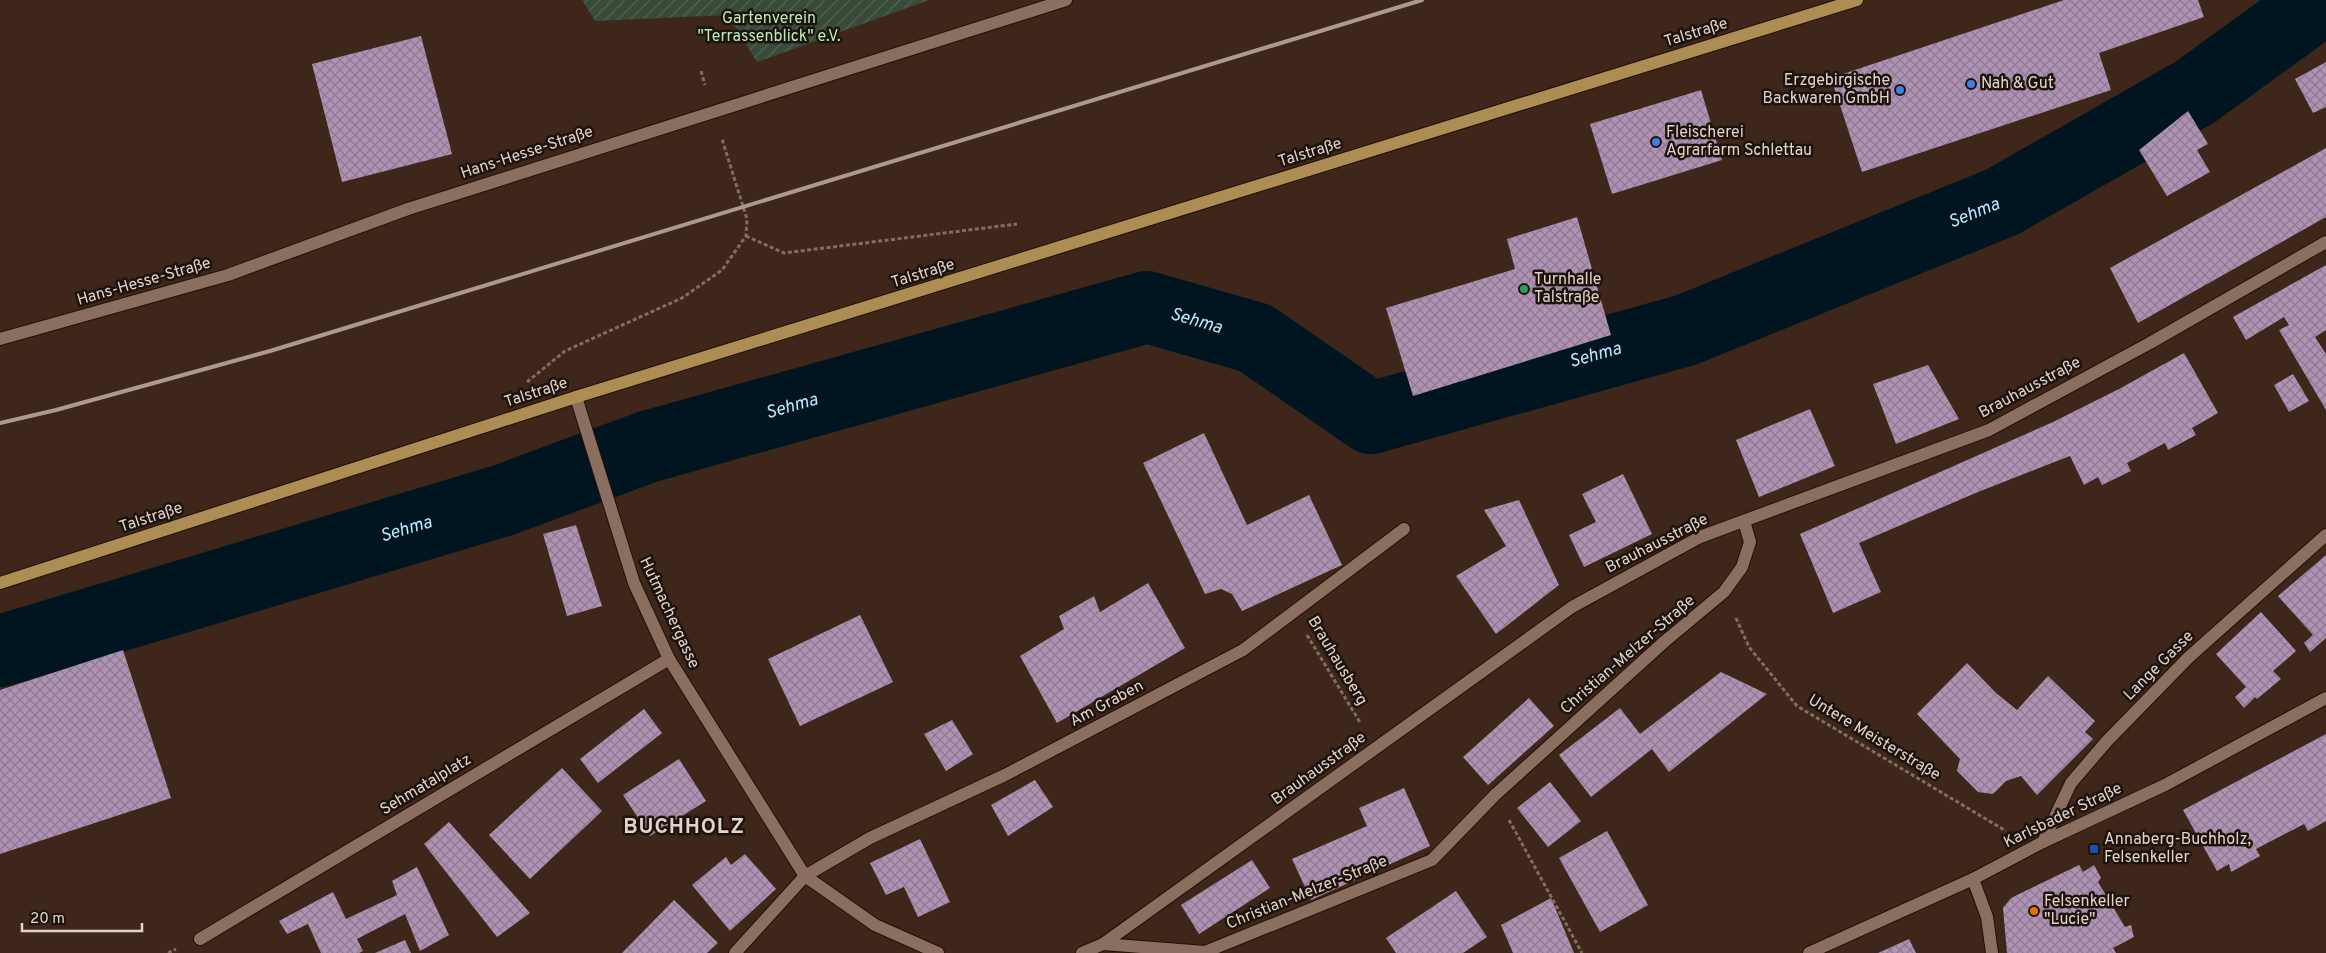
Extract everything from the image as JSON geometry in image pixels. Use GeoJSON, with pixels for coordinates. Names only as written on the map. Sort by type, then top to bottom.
{"type":"FeatureCollection","features":[{"type":"Feature","properties":{"kind":"main road","name":"Talstraße"},"geometry":{"type":"LineString","coordinates":[[0,583],[576,397],[1857,0]]}},
{"type":"Feature","properties":{"kind":"street","name":"Hans-Hesse-Straße"},"geometry":{"type":"LineString","coordinates":[[0,339],[228,275],[408,209],[714,110],[1066,0]]}},
{"type":"Feature","properties":{"kind":"street","name":"Brauhausstraße"},"geometry":{"type":"LineString","coordinates":[[1082,953],[1103,944],[1572,606],[1700,537],[1989,430],[2150,343],[2326,242]]}},
{"type":"Feature","properties":{"kind":"street","name":"Hutmachergasse"},"geometry":{"type":"LineString","coordinates":[[576,397],[634,583],[669,659],[805,876],[875,925],[938,953]]}},
{"type":"Feature","properties":{"kind":"street","name":"Christian-Melzer-Straße"},"geometry":{"type":"LineString","coordinates":[[1103,944],[1206,952],[1432,860],[1495,795],[1664,642],[1724,592],[1742,567],[1750,542],[1744,521]]}},
{"type":"Feature","properties":{"kind":"street","name":"Am Graben"},"geometry":{"type":"LineString","coordinates":[[805,876],[870,838],[1005,775],[1243,650],[1404,529]]}},
{"type":"Feature","properties":{"kind":"street","name":"Lange Gasse"},"geometry":{"type":"LineString","coordinates":[[2043,842],[2072,783],[2107,740],[2189,656],[2326,535]]}},
{"type":"Feature","properties":{"kind":"street","name":"Sehmatalplatz"},"geometry":{"type":"LineString","coordinates":[[200,939],[669,659]]}},
{"type":"Feature","properties":{"kind":"street","name":"Karlsbader Straße"},"geometry":{"type":"LineString","coordinates":[[1809,953],[1973,879],[2043,842],[2166,785],[2326,698]]}},
{"type":"Feature","properties":{"kind":"street"},"geometry":{"type":"LineString","coordinates":[[734,953],[805,876]]}},
{"type":"Feature","properties":{"kind":"street"},"geometry":{"type":"LineString","coordinates":[[1973,879],[1987,917],[1992,953]]}},
{"type":"Feature","properties":{"kind":"path"},"geometry":{"type":"LineString","coordinates":[[520,388],[565,351],[682,298],[722,270],[746,236],[747,219],[701,72]]}},
{"type":"Feature","properties":{"kind":"path"},"geometry":{"type":"LineString","coordinates":[[746,236],[784,253],[1017,224]]}},
{"type":"Feature","properties":{"kind":"path","name":"Untere Meisterstraße"},"geometry":{"type":"LineString","coordinates":[[1724,592],[1749,647],[1797,706],[2011,834],[2022,854]]}},
{"type":"Feature","properties":{"kind":"path","name":"Brauhausberg"},"geometry":{"type":"LineString","coordinates":[[1293,612],[1375,748]]}},
{"type":"Feature","properties":{"kind":"path"},"geometry":{"type":"LineString","coordinates":[[1495,795],[1582,953]]}},
{"type":"Feature","properties":{"kind":"green space","name":"Gartenverein \"Terrassenblick\" e.V."},"geometry":{"type":"Polygon","coordinates":[[[582,0],[929,0],[757,62],[728,15],[595,21],[582,0]]]}},
{"type":"Feature","properties":{"kind":"building","name":"Nah & Gut"},"geometry":{"type":"Polygon","coordinates":[[[2064,0],[2198,0],[2204,17],[2099,53],[2111,90],[1862,172],[1831,78],[2064,0]]]}},
{"type":"Feature","properties":{"kind":"building"},"geometry":{"type":"Polygon","coordinates":[[[421,36],[452,154],[342,182],[312,64],[421,36]]]}},
{"type":"Feature","properties":{"kind":"building"},"geometry":{"type":"Polygon","coordinates":[[[2326,62],[2326,107],[2313,113],[2295,79],[2326,62]]]}},
{"type":"Feature","properties":{"kind":"building","name":"Fleischerei Agrarfarm Schlettau"},"geometry":{"type":"Polygon","coordinates":[[[1701,90],[1722,160],[1612,194],[1590,124],[1701,90]]]}},
{"type":"Feature","properties":{"kind":"building"},"geometry":{"type":"Polygon","coordinates":[[[2188,111],[2208,144],[2197,150],[2210,172],[2167,196],[2139,150],[2188,111]]]}},
{"type":"Feature","properties":{"kind":"building"},"geometry":{"type":"Polygon","coordinates":[[[2326,148],[2326,217],[2138,323],[2110,268],[2326,148]]]}},
{"type":"Feature","properties":{"kind":"building","name":"Turnhalle Talstraße"},"geometry":{"type":"Polygon","coordinates":[[[1577,217],[1611,335],[1413,396],[1386,308],[1515,269],[1507,239],[1577,217]]]}},
{"type":"Feature","properties":{"kind":"building"},"geometry":{"type":"Polygon","coordinates":[[[2326,265],[2326,330],[2315,337],[2326,354],[2326,410],[2279,330],[2289,325],[2284,317],[2246,340],[2233,317],[2326,265]]]}},
{"type":"Feature","properties":{"kind":"building"},"geometry":{"type":"Polygon","coordinates":[[[2184,353],[2218,413],[2192,428],[2196,435],[2168,450],[2165,443],[2127,463],[2131,471],[2102,485],[2098,477],[2084,485],[2070,456],[1978,492],[1859,543],[1881,592],[1833,613],[1800,534],[2053,422],[2119,389],[2184,353]]]}},
{"type":"Feature","properties":{"kind":"building"},"geometry":{"type":"Polygon","coordinates":[[[1928,365],[1959,419],[1896,444],[1873,384],[1928,365]]]}},
{"type":"Feature","properties":{"kind":"building"},"geometry":{"type":"Polygon","coordinates":[[[2293,374],[2309,401],[2289,412],[2274,385],[2293,374]]]}},
{"type":"Feature","properties":{"kind":"building"},"geometry":{"type":"Polygon","coordinates":[[[1810,409],[1835,466],[1759,497],[1736,440],[1810,409]]]}},
{"type":"Feature","properties":{"kind":"building"},"geometry":{"type":"Polygon","coordinates":[[[1204,433],[1247,525],[1309,495],[1342,565],[1242,611],[1232,594],[1221,589],[1205,594],[1143,463],[1204,433]]]}},
{"type":"Feature","properties":{"kind":"building"},"geometry":{"type":"Polygon","coordinates":[[[1623,474],[1652,534],[1584,567],[1569,535],[1596,522],[1582,494],[1623,474]]]}},
{"type":"Feature","properties":{"kind":"building"},"geometry":{"type":"Polygon","coordinates":[[[1519,500],[1559,585],[1496,634],[1456,576],[1506,546],[1484,510],[1519,500]]]}},
{"type":"Feature","properties":{"kind":"building"},"geometry":{"type":"Polygon","coordinates":[[[576,525],[602,606],[567,616],[543,534],[576,525]]]}},
{"type":"Feature","properties":{"kind":"building"},"geometry":{"type":"Polygon","coordinates":[[[2326,555],[2326,638],[2310,652],[2304,643],[2313,635],[2278,596],[2326,555]]]}},
{"type":"Feature","properties":{"kind":"building"},"geometry":{"type":"Polygon","coordinates":[[[1148,583],[1185,648],[1057,723],[1020,656],[1064,629],[1059,616],[1094,596],[1100,612],[1148,583]]]}},
{"type":"Feature","properties":{"kind":"building"},"geometry":{"type":"Polygon","coordinates":[[[2261,612],[2296,651],[2273,671],[2281,679],[2257,699],[2255,697],[2244,708],[2235,697],[2246,687],[2216,654],[2261,612]]]}},
{"type":"Feature","properties":{"kind":"building"},"geometry":{"type":"Polygon","coordinates":[[[860,615],[893,682],[800,726],[768,659],[860,615]]]}},
{"type":"Feature","properties":{"kind":"building"},"geometry":{"type":"Polygon","coordinates":[[[123,650],[171,798],[0,854],[0,690],[123,650]]]}},
{"type":"Feature","properties":{"kind":"building"},"geometry":{"type":"Polygon","coordinates":[[[1967,663],[1996,693],[2017,710],[2048,676],[2095,721],[2085,732],[2093,739],[2037,795],[2021,776],[2006,781],[1993,794],[1978,792],[1957,771],[1960,759],[1917,714],[1967,663]]]}},
{"type":"Feature","properties":{"kind":"building"},"geometry":{"type":"Polygon","coordinates":[[[1721,672],[1767,694],[1669,772],[1652,749],[1591,797],[1559,755],[1620,708],[1640,734],[1721,672]]]}},
{"type":"Feature","properties":{"kind":"building"},"geometry":{"type":"Polygon","coordinates":[[[1529,698],[1554,726],[1488,785],[1463,757],[1529,698]]]}},
{"type":"Feature","properties":{"kind":"building"},"geometry":{"type":"Polygon","coordinates":[[[644,709],[662,733],[598,783],[580,759],[644,709]]]}},
{"type":"Feature","properties":{"kind":"building"},"geometry":{"type":"Polygon","coordinates":[[[952,720],[973,754],[946,771],[924,734],[952,720]]]}},
{"type":"Feature","properties":{"kind":"building"},"geometry":{"type":"Polygon","coordinates":[[[2326,734],[2326,821],[2308,831],[2304,824],[2256,849],[2260,856],[2231,872],[2229,864],[2217,871],[2183,810],[2326,734]]]}},
{"type":"Feature","properties":{"kind":"building"},"geometry":{"type":"Polygon","coordinates":[[[679,759],[706,801],[650,836],[623,795],[679,759]]]}},
{"type":"Feature","properties":{"kind":"building"},"geometry":{"type":"Polygon","coordinates":[[[562,768],[602,811],[530,879],[489,835],[562,768]]]}},
{"type":"Feature","properties":{"kind":"building"},"geometry":{"type":"Polygon","coordinates":[[[1035,780],[1053,807],[1008,836],[991,805],[1035,780]]]}},
{"type":"Feature","properties":{"kind":"building"},"geometry":{"type":"Polygon","coordinates":[[[1550,782],[1581,821],[1548,847],[1517,808],[1550,782]]]}},
{"type":"Feature","properties":{"kind":"building"},"geometry":{"type":"Polygon","coordinates":[[[1404,788],[1430,846],[1311,900],[1292,859],[1367,826],[1359,808],[1404,788]]]}},
{"type":"Feature","properties":{"kind":"building"},"geometry":{"type":"Polygon","coordinates":[[[449,822],[530,913],[497,937],[424,844],[449,822]]]}},
{"type":"Feature","properties":{"kind":"building"},"geometry":{"type":"Polygon","coordinates":[[[1607,831],[1648,905],[1600,932],[1559,858],[1607,831]]]}},
{"type":"Feature","properties":{"kind":"building"},"geometry":{"type":"Polygon","coordinates":[[[920,839],[950,902],[918,917],[904,887],[886,895],[870,863],[920,839]]]}},
{"type":"Feature","properties":{"kind":"building"},"geometry":{"type":"Polygon","coordinates":[[[745,854],[776,889],[730,931],[692,885],[726,857],[731,865],[745,854]]]}},
{"type":"Feature","properties":{"kind":"building"},"geometry":{"type":"Polygon","coordinates":[[[1252,860],[1270,888],[1199,934],[1181,905],[1252,860]]]}},
{"type":"Feature","properties":{"kind":"building"},"geometry":{"type":"Polygon","coordinates":[[[2079,865],[2083,872],[2094,865],[2101,878],[2098,882],[2125,927],[2131,925],[2134,937],[2113,948],[2116,953],[2007,953],[2003,908],[2011,898],[2079,865]]]}},
{"type":"Feature","properties":{"kind":"building"},"geometry":{"type":"Polygon","coordinates":[[[417,867],[449,935],[420,951],[405,914],[357,939],[363,951],[359,953],[321,953],[308,924],[287,934],[279,921],[333,892],[346,919],[397,895],[392,881],[417,867]]]}},
{"type":"Feature","properties":{"kind":"building"},"geometry":{"type":"Polygon","coordinates":[[[1456,891],[1487,937],[1463,953],[1396,953],[1386,938],[1456,891]]]}},
{"type":"Feature","properties":{"kind":"building"},"geometry":{"type":"Polygon","coordinates":[[[1551,898],[1574,953],[1513,953],[1501,925],[1551,898]]]}},
{"type":"Feature","properties":{"kind":"building"},"geometry":{"type":"Polygon","coordinates":[[[674,900],[718,943],[707,953],[622,953],[674,900]]]}},
{"type":"Feature","properties":{"kind":"building"},"geometry":{"type":"Polygon","coordinates":[[[1909,939],[1916,953],[1878,953],[1909,939]]]}},
{"type":"Feature","properties":{"kind":"building"},"geometry":{"type":"Polygon","coordinates":[[[405,940],[411,953],[375,953],[405,940]]]}},
{"type":"Feature","properties":{"kind":"waterway","name":"Sehma"},"geometry":{"type":"LineString","coordinates":[[0,651],[504,500],[647,447],[1147,307],[1255,338],[1371,418],[1686,330],[2002,202],[2195,92],[2322,0]]}},
{"type":"Feature","properties":{"kind":"railway"},"geometry":{"type":"LineString","coordinates":[[0,423],[56,410],[270,351],[1422,0]]}},
{"type":"Feature","properties":{"kind":"place","name":"Nah & Gut"},"geometry":{"type":"Point","coordinates":[1971,84]}},
{"type":"Feature","properties":{"kind":"place","name":"Erzgebirgische Backwaren GmbH"},"geometry":{"type":"Point","coordinates":[1900,90]}},
{"type":"Feature","properties":{"kind":"place","name":"Fleischerei Agrarfarm Schlettau"},"geometry":{"type":"Point","coordinates":[1656,142]}},
{"type":"Feature","properties":{"kind":"place","name":"Turnhalle Talstraße"},"geometry":{"type":"Point","coordinates":[1524,289]}},
{"type":"Feature","properties":{"kind":"place","name":"Annaberg-Buchholz, Felsenkeller"},"geometry":{"type":"Point","coordinates":[2094,849]}},
{"type":"Feature","properties":{"kind":"place","name":"Felsenkeller \"Lucie\""},"geometry":{"type":"Point","coordinates":[2034,911]}},
{"type":"Feature","properties":{"kind":"district","name":"BUCHHOLZ"},"geometry":{"type":"Point","coordinates":[684,827]}}]}
